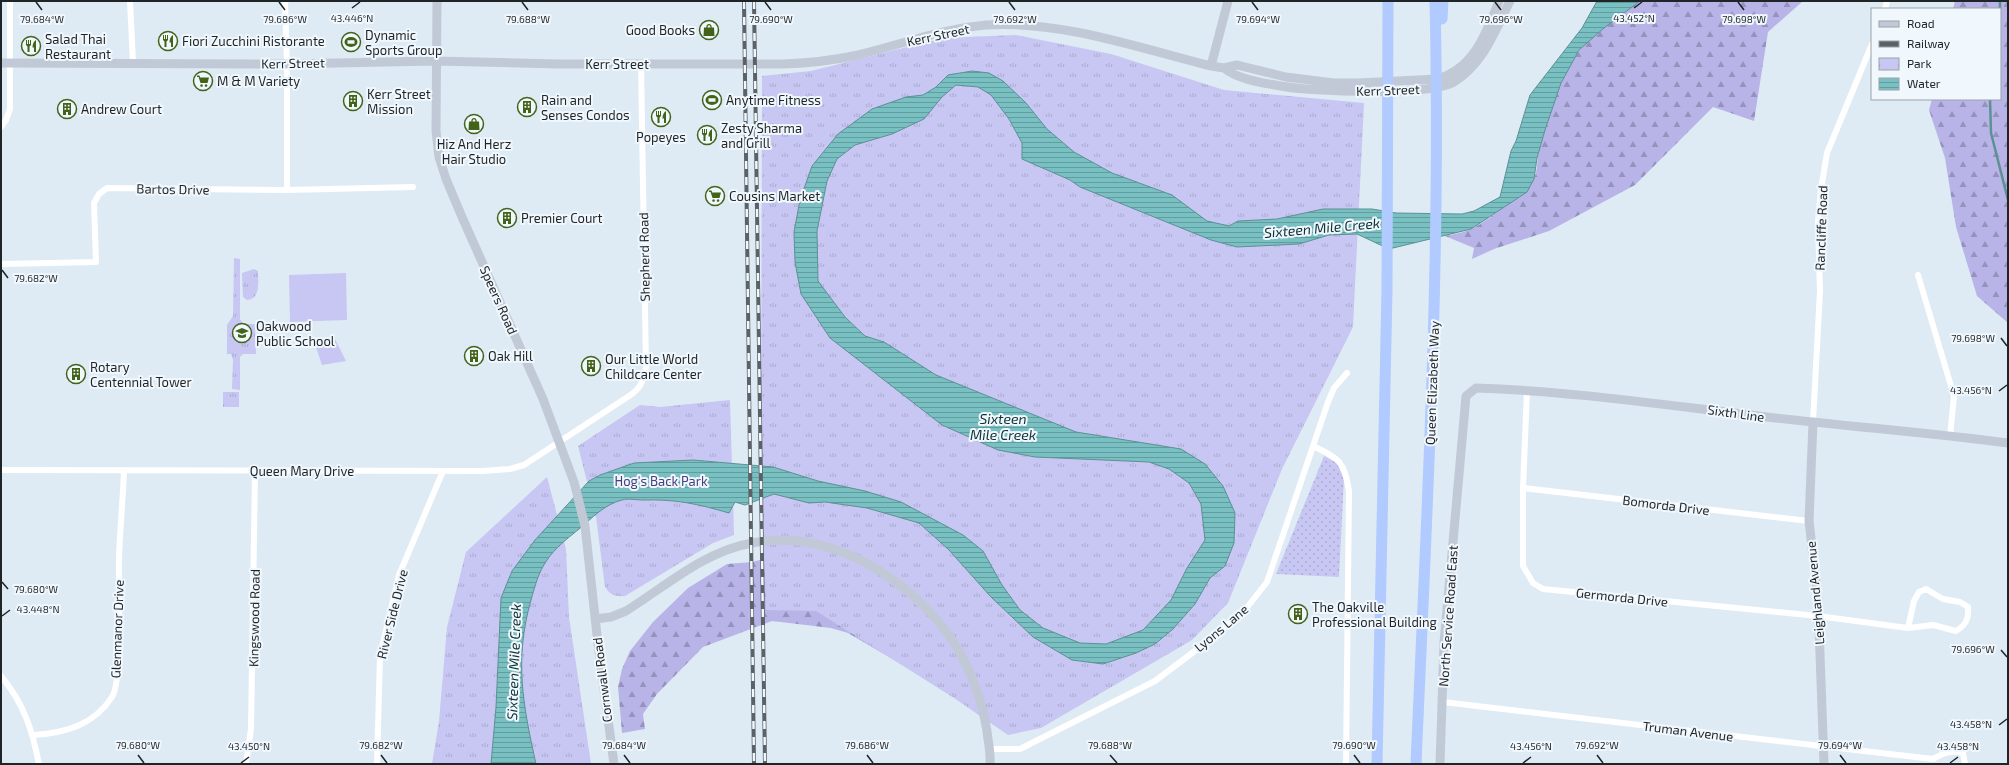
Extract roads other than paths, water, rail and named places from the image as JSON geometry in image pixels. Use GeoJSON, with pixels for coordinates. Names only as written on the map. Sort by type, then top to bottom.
{"type":"FeatureCollection","features":[{"type":"Feature","properties":{"kind":"highway"},"geometry":{"type":"LineString","coordinates":[[1377,764],[1387,290],[1388,1]]}},
{"type":"Feature","properties":{"kind":"highway","name":"Queen Elizabeth Way"},"geometry":{"type":"LineString","coordinates":[[1416,764],[1433,386],[1435,287],[1435,1]]}},
{"type":"Feature","properties":{"kind":"highway"},"geometry":{"type":"LineString","coordinates":[[1436,69],[1443,1]]}},
{"type":"Feature","properties":{"kind":"main road","name":"Speers Road"},"geometry":{"type":"LineString","coordinates":[[437,1],[436,131],[439,157],[446,179],[543,399],[567,460],[585,526],[595,619]]}},
{"type":"Feature","properties":{"kind":"main road"},"geometry":{"type":"LineString","coordinates":[[1211,66],[1228,1]]}},
{"type":"Feature","properties":{"kind":"main road","name":"Kerr Street"},"geometry":{"type":"LineString","coordinates":[[5,63],[287,64],[436,61],[559,64],[784,64],[821,62],[853,56],[947,31],[986,26],[1041,26],[1082,34],[1211,66],[1224,68],[1237,65],[1286,77],[1334,83],[1359,83],[1437,79],[1448,76],[1462,66],[1474,54],[1482,40],[1499,1]]}},
{"type":"Feature","properties":{"kind":"main road","name":"Kerr Street"},"geometry":{"type":"LineString","coordinates":[[1224,68],[1231,74],[1283,87],[1360,91],[1433,88],[1452,83],[1475,64],[1491,41],[1510,1]]}},
{"type":"Feature","properties":{"kind":"main road","name":"Sixth Line"},"geometry":{"type":"LineString","coordinates":[[1466,396],[1476,388],[1527,390],[1684,406],[2008,444]]}},
{"type":"Feature","properties":{"kind":"main road","name":"North Service Road East"},"geometry":{"type":"LineString","coordinates":[[1440,764],[1444,643],[1466,396]]}},
{"type":"Feature","properties":{"kind":"main road","name":"Leighland Avenue"},"geometry":{"type":"LineString","coordinates":[[1813,422],[1809,521],[1818,616],[1824,764]]}},
{"type":"Feature","properties":{"kind":"main road"},"geometry":{"type":"LineString","coordinates":[[595,619],[611,617],[626,611],[710,557],[736,546],[754,542],[788,540],[828,548],[858,559],[896,581],[918,600],[953,642],[966,666],[984,714],[990,764]]}},
{"type":"Feature","properties":{"kind":"main road","name":"Cornwall Road"},"geometry":{"type":"LineString","coordinates":[[595,619],[614,764]]}},
{"type":"Feature","properties":{"kind":"street"},"geometry":{"type":"LineString","coordinates":[[1,127],[6,120],[10,109],[5,63],[10,1]]}},
{"type":"Feature","properties":{"kind":"street"},"geometry":{"type":"LineString","coordinates":[[130,1],[133,63]]}},
{"type":"Feature","properties":{"kind":"street"},"geometry":{"type":"LineString","coordinates":[[285,1],[287,64],[287,190]]}},
{"type":"Feature","properties":{"kind":"street","name":"Rancliffe Road"},"geometry":{"type":"LineString","coordinates":[[1813,422],[1820,291],[1818,222],[1821,189],[1827,153],[1871,46]]}},
{"type":"Feature","properties":{"kind":"street","name":"Shepherd Road"},"geometry":{"type":"LineString","coordinates":[[589,423],[637,390],[645,374],[641,64]]}},
{"type":"Feature","properties":{"kind":"street","name":"Bartos Drive"},"geometry":{"type":"LineString","coordinates":[[1,264],[96,262],[94,203],[99,194],[107,188],[287,190],[412,187]]}},
{"type":"Feature","properties":{"kind":"street"},"geometry":{"type":"LineString","coordinates":[[1918,275],[1954,396],[1950,436]]}},
{"type":"Feature","properties":{"kind":"street","name":"Lyons Lane"},"geometry":{"type":"LineString","coordinates":[[989,749],[1020,749],[1155,681],[1208,641],[1245,610],[1267,582],[1334,388],[1347,373]]}},
{"type":"Feature","properties":{"kind":"street","name":"Germorda Drive"},"geometry":{"type":"LineString","coordinates":[[1527,390],[1523,488],[1523,566],[1533,582],[1543,588],[1818,616],[1908,628],[1933,625],[1956,631],[1964,626],[1969,615],[1968,607],[1960,602],[1943,599],[1926,589],[1919,592],[1914,601],[1908,628]]}},
{"type":"Feature","properties":{"kind":"street","name":"Queen Mary Drive"},"geometry":{"type":"LineString","coordinates":[[1,470],[443,471],[510,469],[524,465],[589,423]]}},
{"type":"Feature","properties":{"kind":"street"},"geometry":{"type":"LineString","coordinates":[[1313,446],[1335,457],[1346,469],[1349,491],[1346,764]]}},
{"type":"Feature","properties":{"kind":"street","name":"Glenmanor Drive"},"geometry":{"type":"LineString","coordinates":[[34,735],[45,734],[84,724],[101,712],[114,696],[118,666],[119,558],[124,470]]}},
{"type":"Feature","properties":{"kind":"street","name":"Kingswood Road"},"geometry":{"type":"LineString","coordinates":[[246,764],[251,729],[255,471]]}},
{"type":"Feature","properties":{"kind":"street","name":"River Side Drive"},"geometry":{"type":"LineString","coordinates":[[377,764],[380,656],[399,575],[443,471]]}},
{"type":"Feature","properties":{"kind":"street","name":"Bomorda Drive"},"geometry":{"type":"LineString","coordinates":[[1523,488],[1809,521]]}},
{"type":"Feature","properties":{"kind":"street"},"geometry":{"type":"LineString","coordinates":[[1,676],[16,695],[34,735],[39,764]]}},
{"type":"Feature","properties":{"kind":"street","name":"Truman Avenue"},"geometry":{"type":"LineString","coordinates":[[1443,702],[1824,746],[1935,762],[1945,752],[1952,751],[1963,753],[1966,764]]}},
{"type":"Feature","properties":{"kind":"water","name":"Sixteen Mile Creek"},"geometry":{"type":"Polygon","coordinates":[[[1597,1],[1640,1],[1604,28],[1579,50],[1561,83],[1537,158],[1534,179],[1527,192],[1471,229],[1389,249],[1357,234],[1329,235],[1299,244],[1237,247],[1211,240],[1080,187],[1070,180],[1022,159],[1022,143],[1009,119],[991,95],[978,87],[956,85],[942,97],[924,119],[892,134],[855,145],[837,159],[827,181],[817,231],[818,281],[845,317],[865,336],[884,342],[936,375],[1076,432],[1181,449],[1205,464],[1223,486],[1235,513],[1234,543],[1225,566],[1210,578],[1195,604],[1173,629],[1155,644],[1136,653],[1103,664],[1072,660],[1033,637],[991,597],[949,550],[919,523],[867,508],[825,502],[809,503],[774,494],[745,505],[735,502],[729,513],[677,501],[622,500],[604,508],[566,540],[550,556],[541,570],[531,600],[526,622],[522,663],[524,702],[536,764],[491,764],[496,707],[501,598],[512,571],[535,540],[589,481],[600,475],[634,463],[693,460],[773,467],[818,481],[865,491],[901,502],[963,535],[983,551],[1002,585],[1020,610],[1043,628],[1080,643],[1106,644],[1143,630],[1171,600],[1187,568],[1205,540],[1201,504],[1189,483],[1169,469],[1149,462],[1035,457],[998,450],[942,425],[830,338],[801,294],[795,262],[794,232],[800,200],[812,166],[838,134],[872,109],[906,97],[923,95],[936,87],[948,75],[972,71],[989,73],[1003,81],[1026,103],[1047,129],[1074,152],[1112,173],[1172,195],[1207,221],[1229,226],[1238,221],[1277,219],[1323,209],[1372,209],[1396,213],[1462,214],[1474,211],[1500,197],[1511,151],[1516,141],[1530,95],[1582,28],[1597,1]]]}},
{"type":"Feature","properties":{"kind":"waterway"},"geometry":{"type":"LineString","coordinates":[[2000,1],[2000,8]]}},
{"type":"Feature","properties":{"kind":"waterway"},"geometry":{"type":"LineString","coordinates":[[1990,100],[1991,133],[2008,200]]}},
{"type":"Feature","properties":{"kind":"railway"},"geometry":{"type":"LineString","coordinates":[[744,1],[754,764]]}},
{"type":"Feature","properties":{"kind":"railway"},"geometry":{"type":"LineString","coordinates":[[754,1],[765,764]]}},
{"type":"Feature","properties":{"kind":"place","name":"Good Books"},"geometry":{"type":"Point","coordinates":[709,30]}},
{"type":"Feature","properties":{"kind":"place","name":"Fiori Zucchini Ristorante"},"geometry":{"type":"Point","coordinates":[168,41]}},
{"type":"Feature","properties":{"kind":"place","name":"Dynamic Sports Group"},"geometry":{"type":"Point","coordinates":[351,42]}},
{"type":"Feature","properties":{"kind":"place","name":"Salad Thai Restaurant"},"geometry":{"type":"Point","coordinates":[31,46]}},
{"type":"Feature","properties":{"kind":"place","name":"M & M Variety"},"geometry":{"type":"Point","coordinates":[203,81]}},
{"type":"Feature","properties":{"kind":"place","name":"Anytime Fitness"},"geometry":{"type":"Point","coordinates":[712,100]}},
{"type":"Feature","properties":{"kind":"place","name":"Kerr Street Mission"},"geometry":{"type":"Point","coordinates":[353,101]}},
{"type":"Feature","properties":{"kind":"place","name":"Rain and Senses Condos"},"geometry":{"type":"Point","coordinates":[527,107]}},
{"type":"Feature","properties":{"kind":"place","name":"Andrew Court"},"geometry":{"type":"Point","coordinates":[67,109]}},
{"type":"Feature","properties":{"kind":"place","name":"Popeyes"},"geometry":{"type":"Point","coordinates":[661,117]}},
{"type":"Feature","properties":{"kind":"place","name":"Hiz And Herz Hair Studio"},"geometry":{"type":"Point","coordinates":[474,124]}},
{"type":"Feature","properties":{"kind":"place","name":"Zesty Sharma and Grill"},"geometry":{"type":"Point","coordinates":[707,135]}},
{"type":"Feature","properties":{"kind":"place","name":"Cousins Market"},"geometry":{"type":"Point","coordinates":[715,196]}},
{"type":"Feature","properties":{"kind":"place","name":"Premier Court"},"geometry":{"type":"Point","coordinates":[507,218]}},
{"type":"Feature","properties":{"kind":"place","name":"Oakwood Public School"},"geometry":{"type":"Point","coordinates":[242,333]}},
{"type":"Feature","properties":{"kind":"place","name":"Oak Hill"},"geometry":{"type":"Point","coordinates":[474,356]}},
{"type":"Feature","properties":{"kind":"place","name":"Our Little World Childcare Center"},"geometry":{"type":"Point","coordinates":[591,366]}},
{"type":"Feature","properties":{"kind":"place","name":"Rotary Centennial Tower"},"geometry":{"type":"Point","coordinates":[76,374]}},
{"type":"Feature","properties":{"kind":"place","name":"The Oakville Professional Building"},"geometry":{"type":"Point","coordinates":[1298,614]}},
{"type":"Feature","properties":{"kind":"park label","name":"Hog's Back Park"},"geometry":{"type":"Point","coordinates":[661,481]}}]}
